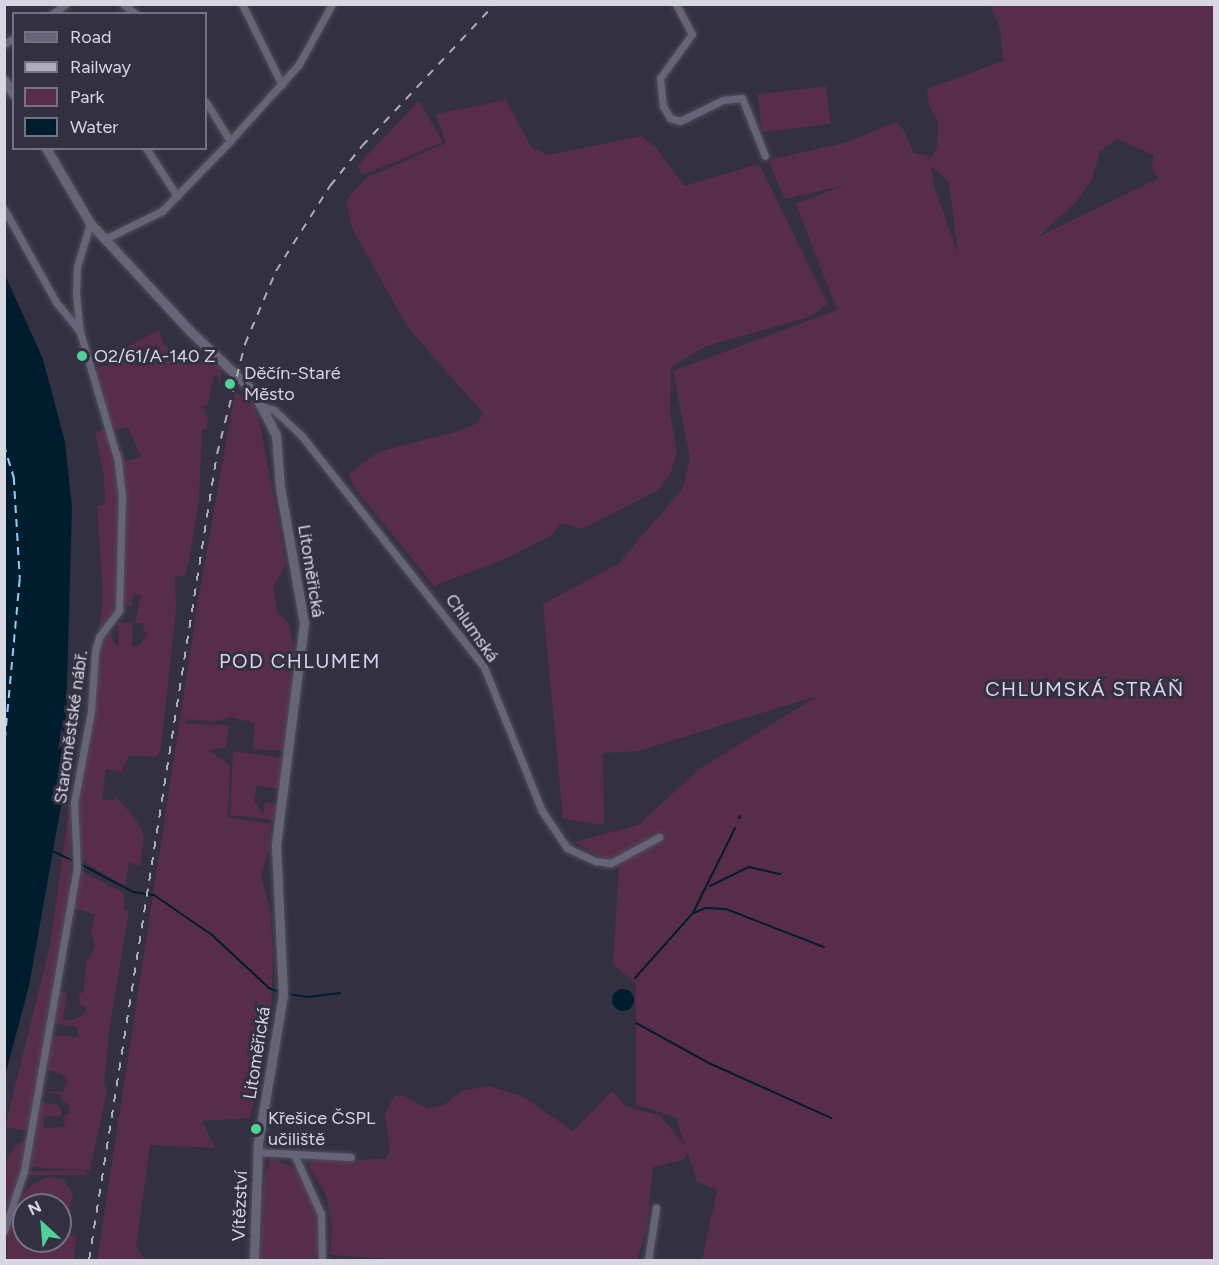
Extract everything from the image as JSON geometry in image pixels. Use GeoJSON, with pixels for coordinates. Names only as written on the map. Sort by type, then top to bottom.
{"type":"FeatureCollection","features":[{"type":"Feature","properties":{"kind":"main road","name":"Litoměřická"},"geometry":{"type":"LineString","coordinates":[[47,150],[90,223],[264,407],[276,435],[281,498],[304,623],[276,846],[283,992],[258,1152]]}},
{"type":"Feature","properties":{"kind":"main road","name":"Vítězství"},"geometry":{"type":"LineString","coordinates":[[254,1260],[258,1152]]}},
{"type":"Feature","properties":{"kind":"street"},"geometry":{"type":"LineString","coordinates":[[242,4],[282,85]]}},
{"type":"Feature","properties":{"kind":"street"},"geometry":{"type":"LineString","coordinates":[[105,239],[125,227],[152,217],[177,196],[299,64],[332,4]]}},
{"type":"Feature","properties":{"kind":"street"},"geometry":{"type":"LineString","coordinates":[[676,4],[692,34],[660,78],[663,106],[670,118],[680,121],[730,97],[742,98],[765,156]]}},
{"type":"Feature","properties":{"kind":"street"},"geometry":{"type":"LineString","coordinates":[[207,104],[230,141]]}},
{"type":"Feature","properties":{"kind":"street"},"geometry":{"type":"LineString","coordinates":[[147,150],[177,196]]}},
{"type":"Feature","properties":{"kind":"street","name":"Staroměstské nábř."},"geometry":{"type":"LineString","coordinates":[[4,209],[56,302],[80,332]]}},
{"type":"Feature","properties":{"kind":"street","name":"Staroměstské nábř."},"geometry":{"type":"LineString","coordinates":[[4,1231],[24,1171],[77,868],[74,803],[91,711],[95,652],[99,637],[119,610],[122,496],[118,461],[80,332],[77,267],[90,223]]}},
{"type":"Feature","properties":{"kind":"street","name":"Chlumská"},"geometry":{"type":"LineString","coordinates":[[264,407],[274,410],[301,435],[484,667],[542,811],[567,848],[595,861],[611,863],[658,837]]}},
{"type":"Feature","properties":{"kind":"street"},"geometry":{"type":"LineString","coordinates":[[258,1152],[351,1157]]}},
{"type":"Feature","properties":{"kind":"street"},"geometry":{"type":"LineString","coordinates":[[294,1154],[321,1214],[322,1260]]}},
{"type":"Feature","properties":{"kind":"street"},"geometry":{"type":"LineString","coordinates":[[648,1260],[656,1208]]}},
{"type":"Feature","properties":{"kind":"green space"},"geometry":{"type":"Polygon","coordinates":[[[990,5],[1214,5],[1214,1260],[702,1260],[717,1190],[697,1182],[688,1153],[683,1160],[653,1167],[647,1226],[637,1260],[404,1260],[330,1255],[332,1229],[326,1195],[309,1166],[310,1161],[385,1159],[390,1151],[385,1115],[394,1096],[402,1095],[428,1109],[444,1105],[462,1091],[488,1086],[522,1096],[573,1131],[612,1091],[627,1107],[659,1115],[685,1145],[676,1118],[636,1104],[636,984],[613,964],[619,868],[575,842],[638,825],[701,768],[817,696],[638,751],[603,753],[604,825],[563,819],[543,604],[618,564],[683,488],[690,458],[673,371],[837,310],[796,204],[845,185],[785,199],[768,160],[848,142],[895,122],[903,129],[914,153],[932,157],[937,147],[938,121],[929,106],[927,89],[1003,61],[1000,28],[990,5]],[[1117,139],[1100,151],[1092,179],[1077,201],[1038,237],[1159,178],[1151,170],[1154,155],[1117,139]],[[931,166],[934,186],[958,254],[949,183],[931,166]]]}},
{"type":"Feature","properties":{"kind":"green space"},"geometry":{"type":"Polygon","coordinates":[[[826,86],[831,124],[762,132],[758,94],[826,86]]]}},
{"type":"Feature","properties":{"kind":"green space"},"geometry":{"type":"Polygon","coordinates":[[[506,100],[531,147],[548,155],[642,136],[656,148],[684,186],[759,164],[828,304],[809,317],[706,346],[671,367],[670,414],[677,452],[670,475],[658,490],[583,529],[562,523],[550,536],[507,558],[434,586],[353,486],[349,474],[378,452],[459,431],[478,423],[483,413],[408,328],[352,228],[346,201],[366,178],[446,143],[436,114],[506,100]]]}},
{"type":"Feature","properties":{"kind":"green space"},"geometry":{"type":"Polygon","coordinates":[[[419,101],[443,142],[363,175],[357,166],[419,101]]]}},
{"type":"Feature","properties":{"kind":"green space"},"geometry":{"type":"Polygon","coordinates":[[[159,330],[163,343],[173,353],[190,349],[204,358],[205,354],[222,370],[219,389],[219,378],[214,375],[208,405],[203,405],[208,421],[207,429],[202,429],[199,502],[185,576],[175,576],[176,610],[161,748],[157,757],[129,756],[121,772],[106,769],[102,800],[115,800],[116,796],[140,825],[144,838],[140,866],[129,862],[125,886],[87,864],[79,854],[78,783],[96,698],[93,682],[97,644],[109,630],[116,646],[119,645],[118,622],[133,623],[132,647],[140,645],[148,632],[143,631],[144,623],[135,623],[141,595],[133,596],[132,606],[121,605],[126,488],[116,451],[122,450],[125,461],[141,457],[128,427],[111,431],[95,368],[128,361],[125,348],[159,330]]]}},
{"type":"Feature","properties":{"kind":"green space"},"geometry":{"type":"Polygon","coordinates":[[[235,392],[250,399],[259,418],[286,564],[273,588],[278,613],[288,622],[294,647],[285,751],[253,749],[255,723],[230,717],[214,722],[189,719],[185,724],[229,725],[226,748],[209,750],[230,766],[228,817],[270,824],[269,850],[261,876],[270,908],[273,953],[271,1017],[250,1118],[202,1121],[215,1148],[150,1145],[136,1247],[145,1260],[97,1260],[199,595],[235,392]]]}},
{"type":"Feature","properties":{"kind":"green space"},"geometry":{"type":"Polygon","coordinates":[[[106,429],[120,487],[116,608],[99,630],[103,596],[97,506],[105,504],[104,477],[95,433],[106,429]]]}},
{"type":"Feature","properties":{"kind":"green space"},"geometry":{"type":"Polygon","coordinates":[[[233,751],[284,758],[280,790],[257,785],[254,801],[263,814],[265,802],[278,804],[275,820],[230,815],[233,751]]]}},
{"type":"Feature","properties":{"kind":"green space"},"geometry":{"type":"Polygon","coordinates":[[[71,798],[70,890],[27,1131],[5,1127],[50,945],[71,798]]]}},
{"type":"Feature","properties":{"kind":"green space"},"geometry":{"type":"Polygon","coordinates":[[[79,870],[124,893],[124,909],[129,910],[109,1032],[104,1084],[107,1090],[90,1170],[28,1167],[38,1102],[58,1105],[61,1110],[61,1117],[45,1116],[43,1128],[65,1127],[63,1117],[69,1113],[69,1105],[61,1100],[61,1095],[40,1091],[65,1092],[62,1087],[66,1087],[67,1080],[60,1073],[42,1069],[48,1035],[79,1037],[77,1027],[50,1023],[58,991],[67,993],[63,1019],[74,1020],[85,1013],[86,1007],[80,1005],[79,993],[83,993],[87,961],[95,947],[91,931],[95,914],[72,908],[79,870]]]}},
{"type":"Feature","properties":{"kind":"green space"},"geometry":{"type":"Polygon","coordinates":[[[27,1139],[18,1182],[5,1214],[5,1162],[16,1145],[27,1139]]]}},
{"type":"Feature","properties":{"kind":"green space"},"geometry":{"type":"Polygon","coordinates":[[[271,1157],[299,1171],[317,1209],[318,1252],[313,1260],[260,1260],[264,1180],[271,1157]]]}},
{"type":"Feature","properties":{"kind":"green space"},"geometry":{"type":"Polygon","coordinates":[[[84,1170],[89,1175],[27,1175],[27,1171],[84,1170]]]}},
{"type":"Feature","properties":{"kind":"green space"},"geometry":{"type":"Polygon","coordinates":[[[48,1177],[63,1179],[73,1193],[72,1199],[72,1193],[25,1193],[31,1185],[48,1177]]]}},
{"type":"Feature","properties":{"kind":"green space"},"geometry":{"type":"Polygon","coordinates":[[[12,1223],[12,1253],[72,1253],[72,1235],[76,1237],[74,1260],[7,1260],[7,1235],[12,1223]]]}},
{"type":"Feature","properties":{"kind":"water"},"geometry":{"type":"Polygon","coordinates":[[[5,275],[43,359],[65,442],[72,508],[64,789],[29,986],[5,1076],[5,275]]]}},
{"type":"Feature","properties":{"kind":"water"},"geometry":{"type":"Polygon","coordinates":[[[623,989],[631,992],[634,1000],[631,1008],[623,1011],[615,1008],[612,1000],[615,992],[623,989]]]}},
{"type":"Feature","properties":{"kind":"waterway"},"geometry":{"type":"LineString","coordinates":[[635,978],[693,913],[735,828]]}},
{"type":"Feature","properties":{"kind":"waterway"},"geometry":{"type":"LineString","coordinates":[[52,851],[71,860]]}},
{"type":"Feature","properties":{"kind":"waterway"},"geometry":{"type":"LineString","coordinates":[[80,864],[133,892],[154,895],[212,935],[269,988],[281,993]]}},
{"type":"Feature","properties":{"kind":"waterway"},"geometry":{"type":"LineString","coordinates":[[710,886],[749,867],[780,874]]}},
{"type":"Feature","properties":{"kind":"waterway"},"geometry":{"type":"LineString","coordinates":[[694,913],[705,908],[726,909],[824,947]]}},
{"type":"Feature","properties":{"kind":"waterway"},"geometry":{"type":"LineString","coordinates":[[287,994],[308,997],[340,993]]}},
{"type":"Feature","properties":{"kind":"waterway"},"geometry":{"type":"LineString","coordinates":[[636,1023],[711,1064],[831,1118]]}},
{"type":"Feature","properties":{"kind":"ferry route"},"geometry":{"type":"LineString","coordinates":[[4,445],[14,477],[20,579],[4,750]]}},
{"type":"Feature","properties":{"kind":"railway"},"geometry":{"type":"LineString","coordinates":[[89,1260],[217,454],[245,344],[276,271],[330,186],[362,146],[495,4]]}},
{"type":"Feature","properties":{"kind":"place","name":"O2/61/A-140 Z"},"geometry":{"type":"Point","coordinates":[82,356]}},
{"type":"Feature","properties":{"kind":"place","name":"Děčín-Staré Město"},"geometry":{"type":"Point","coordinates":[230,384]}},
{"type":"Feature","properties":{"kind":"place","name":"Křešice ČSPL učiliště"},"geometry":{"type":"Point","coordinates":[256,1129]}},
{"type":"Feature","properties":{"kind":"district","name":"POD CHLUMEM"},"geometry":{"type":"Point","coordinates":[300,661]}},
{"type":"Feature","properties":{"kind":"district","name":"CHLUMSKÁ STRÁŇ"},"geometry":{"type":"Point","coordinates":[1085,689]}}]}
